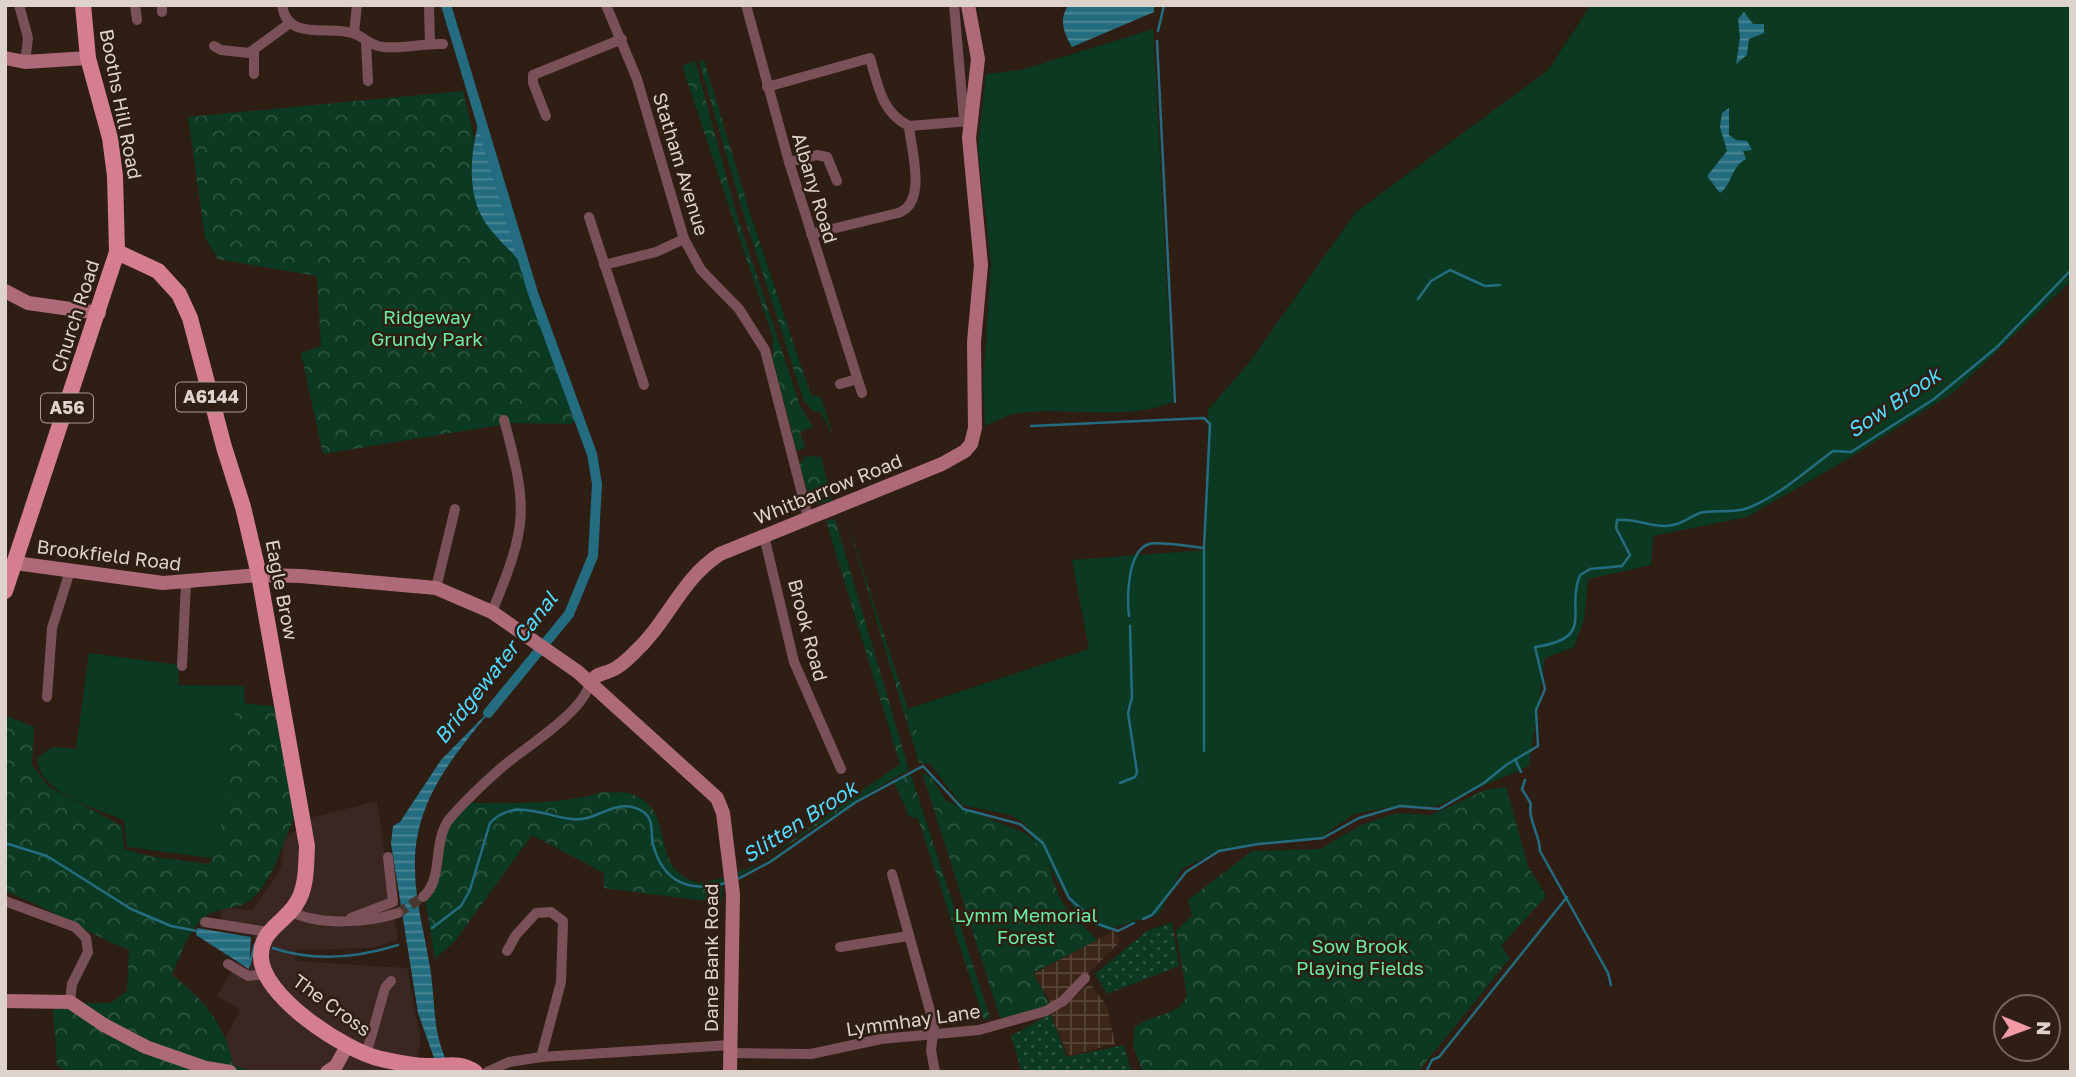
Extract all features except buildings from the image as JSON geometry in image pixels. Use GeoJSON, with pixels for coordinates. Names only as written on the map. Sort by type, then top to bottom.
{"type":"FeatureCollection","features":[{"type":"Feature","properties":{"kind":"main road","name":"Booths Hill Road"},"geometry":{"type":"LineString","coordinates":[[83,5],[88,58],[110,138],[117,195],[117,252]]}},
{"type":"Feature","properties":{"kind":"main road","name":"Church Road"},"geometry":{"type":"LineString","coordinates":[[5,591],[10,563],[99,313],[117,252]]}},
{"type":"Feature","properties":{"kind":"main road","name":"Eagle Brow"},"geometry":{"type":"LineString","coordinates":[[117,252],[158,271],[179,294],[190,318],[223,447],[243,507],[259,575],[305,826],[303,884],[299,900],[264,952]]}},
{"type":"Feature","properties":{"kind":"main road","name":"The Cross"},"geometry":{"type":"LineString","coordinates":[[264,952],[276,992],[347,1046],[366,1055],[438,1067],[463,1065],[475,1072]]}},
{"type":"Feature","properties":{"kind":"street"},"geometry":{"type":"LineString","coordinates":[[19,5],[28,38],[25,62]]}},
{"type":"Feature","properties":{"kind":"street"},"geometry":{"type":"LineString","coordinates":[[135,5],[136,20]]}},
{"type":"Feature","properties":{"kind":"street"},"geometry":{"type":"LineString","coordinates":[[282,5],[283,15],[290,23],[306,30],[354,33],[366,43],[392,47],[443,44]]}},
{"type":"Feature","properties":{"kind":"street"},"geometry":{"type":"LineString","coordinates":[[354,33],[357,5]]}},
{"type":"Feature","properties":{"kind":"street","name":"Statham Avenue"},"geometry":{"type":"LineString","coordinates":[[606,5],[622,39],[684,239],[701,270],[739,309],[765,349],[808,517]]}},
{"type":"Feature","properties":{"kind":"street","name":"Albany Road"},"geometry":{"type":"LineString","coordinates":[[746,5],[789,162],[862,393]]}},
{"type":"Feature","properties":{"kind":"street"},"geometry":{"type":"LineString","coordinates":[[767,87],[870,58],[884,104],[892,115],[909,126],[967,120],[954,5]]}},
{"type":"Feature","properties":{"kind":"street","name":"Whitbarrow Road"},"geometry":{"type":"LineString","coordinates":[[423,897],[431,887],[438,846],[445,825],[499,769],[575,708],[599,673],[613,670],[634,653],[654,632],[695,572],[720,554],[942,464],[965,451],[974,438],[974,342],[981,265],[967,120],[978,59],[968,5]]}},
{"type":"Feature","properties":{"kind":"street"},"geometry":{"type":"LineString","coordinates":[[429,7],[430,43]]}},
{"type":"Feature","properties":{"kind":"street"},"geometry":{"type":"LineString","coordinates":[[214,46],[232,52],[254,51],[281,26],[290,23]]}},
{"type":"Feature","properties":{"kind":"street"},"geometry":{"type":"LineString","coordinates":[[546,116],[533,83],[532,73],[622,39]]}},
{"type":"Feature","properties":{"kind":"street"},"geometry":{"type":"LineString","coordinates":[[366,43],[368,81]]}},
{"type":"Feature","properties":{"kind":"street"},"geometry":{"type":"LineString","coordinates":[[254,51],[254,74]]}},
{"type":"Feature","properties":{"kind":"street"},"geometry":{"type":"LineString","coordinates":[[5,58],[25,62],[88,58]]}},
{"type":"Feature","properties":{"kind":"street"},"geometry":{"type":"LineString","coordinates":[[811,234],[898,213],[911,205],[916,192],[909,126]]}},
{"type":"Feature","properties":{"kind":"street"},"geometry":{"type":"LineString","coordinates":[[789,162],[817,155],[827,157],[837,181]]}},
{"type":"Feature","properties":{"kind":"street"},"geometry":{"type":"LineString","coordinates":[[589,217],[643,386]]}},
{"type":"Feature","properties":{"kind":"street"},"geometry":{"type":"LineString","coordinates":[[604,265],[656,252],[684,239]]}},
{"type":"Feature","properties":{"kind":"street"},"geometry":{"type":"LineString","coordinates":[[5,291],[28,303],[99,313]]}},
{"type":"Feature","properties":{"kind":"street"},"geometry":{"type":"LineString","coordinates":[[840,384],[857,379]]}},
{"type":"Feature","properties":{"kind":"street"},"geometry":{"type":"LineString","coordinates":[[492,612],[512,564],[523,517],[521,482],[504,420]]}},
{"type":"Feature","properties":{"kind":"street"},"geometry":{"type":"LineString","coordinates":[[436,588],[455,509]]}},
{"type":"Feature","properties":{"kind":"street","name":"Brook Road"},"geometry":{"type":"LineString","coordinates":[[764,536],[794,662],[841,769]]}},
{"type":"Feature","properties":{"kind":"street","name":"Brookfield Road"},"geometry":{"type":"LineString","coordinates":[[10,563],[186,583],[259,575],[314,576],[436,588],[492,612],[536,641],[590,683]]}},
{"type":"Feature","properties":{"kind":"street"},"geometry":{"type":"LineString","coordinates":[[47,697],[52,628],[70,571]]}},
{"type":"Feature","properties":{"kind":"street"},"geometry":{"type":"LineString","coordinates":[[182,666],[186,583]]}},
{"type":"Feature","properties":{"kind":"street","name":"Dane Bank Road"},"geometry":{"type":"LineString","coordinates":[[487,1072],[509,1062],[541,1057],[731,1049],[731,881],[723,813],[715,795],[590,683]]}},
{"type":"Feature","properties":{"kind":"street"},"geometry":{"type":"LineString","coordinates":[[349,919],[393,902],[388,857]]}},
{"type":"Feature","properties":{"kind":"street"},"geometry":{"type":"LineString","coordinates":[[892,874],[934,1024],[931,1034],[934,1072]]}},
{"type":"Feature","properties":{"kind":"street"},"geometry":{"type":"LineString","coordinates":[[5,901],[75,927],[83,933],[88,952],[72,984],[70,1002]]}},
{"type":"Feature","properties":{"kind":"street"},"geometry":{"type":"LineString","coordinates":[[290,911],[318,918],[349,919],[377,918],[398,913]]}},
{"type":"Feature","properties":{"kind":"street"},"geometry":{"type":"LineString","coordinates":[[507,951],[516,935],[536,913],[551,912],[563,921],[561,982],[541,1057]]}},
{"type":"Feature","properties":{"kind":"street"},"geometry":{"type":"LineString","coordinates":[[205,922],[264,952],[248,976],[228,964]]}},
{"type":"Feature","properties":{"kind":"street"},"geometry":{"type":"LineString","coordinates":[[840,947],[908,936]]}},
{"type":"Feature","properties":{"kind":"street","name":"Lymmhay Lane"},"geometry":{"type":"LineString","coordinates":[[731,1049],[811,1054],[869,1041],[979,1030],[1046,1012],[1063,1001],[1086,978]]}},
{"type":"Feature","properties":{"kind":"street"},"geometry":{"type":"LineString","coordinates":[[366,1055],[385,988],[391,981]]}},
{"type":"Feature","properties":{"kind":"street"},"geometry":{"type":"LineString","coordinates":[[5,1001],[70,1002],[104,1025],[146,1047],[206,1068],[230,1072]]}},
{"type":"Feature","properties":{"kind":"street"},"geometry":{"type":"LineString","coordinates":[[329,1071],[347,1046]]}},
{"type":"Feature","properties":{"kind":"street"},"geometry":{"type":"LineString","coordinates":[[730,1072],[731,1049]]}},
{"type":"Feature","properties":{"kind":"shaded area"},"geometry":{"type":"Polygon","coordinates":[[[377,801],[398,940],[373,948],[296,950],[295,961],[407,968],[421,1040],[416,1063],[424,1072],[239,1070],[213,1062],[240,1010],[217,996],[237,962],[250,969],[256,946],[253,934],[219,928],[222,906],[252,911],[281,869],[284,840],[310,818],[377,801]]]}},
{"type":"Feature","properties":{"kind":"shaded area"},"geometry":{"type":"Polygon","coordinates":[[[1113,931],[1121,941],[1065,996],[1052,1005],[1034,974],[1113,931]]]}},
{"type":"Feature","properties":{"kind":"shaded area"},"geometry":{"type":"Polygon","coordinates":[[[1090,984],[1107,1006],[1115,1044],[1068,1056],[1051,1014],[1090,984]]]}},
{"type":"Feature","properties":{"kind":"green space"},"geometry":{"type":"Polygon","coordinates":[[[1591,5],[2071,5],[2071,281],[1954,392],[1843,462],[1747,517],[1653,536],[1651,565],[1588,579],[1584,620],[1574,647],[1545,658],[1529,766],[1437,806],[1391,807],[1354,814],[1321,837],[1225,848],[1182,869],[1159,914],[1106,930],[1078,916],[1025,824],[1010,815],[962,805],[930,764],[908,709],[1089,649],[1072,560],[1206,550],[1208,410],[1248,364],[1355,213],[1548,70],[1591,5]]]}},
{"type":"Feature","properties":{"kind":"green space"},"geometry":{"type":"Polygon","coordinates":[[[1153,29],[1173,402],[1136,411],[1021,413],[985,426],[983,385],[991,264],[978,147],[986,74],[1021,70],[1153,29]]]}},
{"type":"Feature","properties":{"kind":"green space"},"geometry":{"type":"Polygon","coordinates":[[[704,60],[750,213],[811,395],[821,397],[833,436],[821,413],[812,410],[804,401],[745,219],[699,61],[704,60]]]}},
{"type":"Feature","properties":{"kind":"green space"},"geometry":{"type":"Polygon","coordinates":[[[695,61],[737,216],[801,408],[813,427],[800,432],[805,448],[797,451],[773,359],[773,338],[682,66],[695,61]]]}},
{"type":"Feature","properties":{"kind":"green space","name":"Ridgeway Grundy Park"},"geometry":{"type":"Polygon","coordinates":[[[463,91],[474,137],[471,184],[484,219],[526,269],[582,421],[573,421],[573,424],[511,423],[323,454],[301,353],[321,346],[317,276],[218,259],[205,237],[188,117],[463,91]]]}},
{"type":"Feature","properties":{"kind":"green space"},"geometry":{"type":"Polygon","coordinates":[[[804,457],[821,457],[832,501],[816,504],[808,495],[800,465],[804,457]]]}},
{"type":"Feature","properties":{"kind":"green space"},"geometry":{"type":"Polygon","coordinates":[[[844,511],[908,709],[930,764],[919,763],[844,511]]]}},
{"type":"Feature","properties":{"kind":"green space"},"geometry":{"type":"Polygon","coordinates":[[[835,519],[909,770],[855,801],[737,878],[735,873],[758,864],[900,764],[826,521],[835,519]]]}},
{"type":"Feature","properties":{"kind":"green space"},"geometry":{"type":"Polygon","coordinates":[[[89,653],[179,665],[178,685],[244,686],[245,701],[227,860],[127,847],[124,820],[71,798],[47,781],[37,758],[53,747],[76,749],[89,653]]]}},
{"type":"Feature","properties":{"kind":"green space"},"geometry":{"type":"Polygon","coordinates":[[[236,702],[278,707],[298,811],[266,882],[249,901],[205,916],[193,930],[172,975],[212,1014],[225,1037],[233,1065],[252,1072],[69,1072],[57,1066],[53,1010],[80,1003],[110,1003],[127,991],[129,950],[5,891],[5,715],[34,727],[32,765],[49,787],[122,826],[124,849],[154,857],[209,864],[218,848],[236,702]]]}},
{"type":"Feature","properties":{"kind":"green space","name":"Lymm Memorial Forest"},"geometry":{"type":"Polygon","coordinates":[[[922,772],[932,778],[946,801],[1027,834],[1045,857],[1063,903],[1097,940],[1033,973],[1050,1004],[1041,1010],[1000,1018],[922,772]]]}},
{"type":"Feature","properties":{"kind":"green space"},"geometry":{"type":"Polygon","coordinates":[[[911,775],[990,1017],[984,1020],[918,819],[909,816],[894,782],[911,775]]]}},
{"type":"Feature","properties":{"kind":"green space","name":"Sow Brook Playing Fields"},"geometry":{"type":"Polygon","coordinates":[[[1506,787],[1528,866],[1546,896],[1501,946],[1510,958],[1418,1072],[1143,1072],[1133,1045],[1135,1027],[1171,1012],[1183,1003],[1187,996],[1176,931],[1192,916],[1188,900],[1252,851],[1320,849],[1361,825],[1397,813],[1431,815],[1485,790],[1506,787]]]}},
{"type":"Feature","properties":{"kind":"green space"},"geometry":{"type":"Polygon","coordinates":[[[603,792],[628,793],[646,802],[655,813],[673,866],[683,876],[700,883],[724,878],[721,903],[604,888],[604,873],[532,835],[455,941],[435,959],[425,898],[442,833],[470,803],[554,801],[603,792]]]}},
{"type":"Feature","properties":{"kind":"green space"},"geometry":{"type":"Polygon","coordinates":[[[1172,922],[1179,966],[1107,994],[1095,974],[1147,931],[1172,922]]]}},
{"type":"Feature","properties":{"kind":"green space"},"geometry":{"type":"Polygon","coordinates":[[[1050,1014],[1067,1057],[1124,1045],[1132,1072],[1022,1072],[1011,1036],[1050,1014]]]}},
{"type":"Feature","properties":{"kind":"water"},"geometry":{"type":"Polygon","coordinates":[[[1069,5],[1154,5],[1154,12],[1072,47],[1063,26],[1069,5]]]}},
{"type":"Feature","properties":{"kind":"water"},"geometry":{"type":"Polygon","coordinates":[[[1744,12],[1753,24],[1764,24],[1764,33],[1749,39],[1747,55],[1736,64],[1740,38],[1738,19],[1744,12]]]}},
{"type":"Feature","properties":{"kind":"water"},"geometry":{"type":"Polygon","coordinates":[[[1729,108],[1729,135],[1736,140],[1747,141],[1752,150],[1743,151],[1746,159],[1737,166],[1720,193],[1707,176],[1727,151],[1720,127],[1722,113],[1729,108]]]}},
{"type":"Feature","properties":{"kind":"water"},"geometry":{"type":"Polygon","coordinates":[[[480,117],[526,269],[483,219],[474,195],[474,143],[480,117]]]}},
{"type":"Feature","properties":{"kind":"water"},"geometry":{"type":"Polygon","coordinates":[[[496,704],[452,759],[440,779],[429,799],[416,843],[417,894],[431,974],[436,1024],[441,1047],[452,1072],[439,1072],[418,1013],[391,843],[393,826],[400,822],[441,760],[496,704]]]}},
{"type":"Feature","properties":{"kind":"water"},"geometry":{"type":"Polygon","coordinates":[[[197,928],[251,937],[249,969],[196,935],[197,928]]]}},
{"type":"Feature","properties":{"kind":"waterway","name":"Bridgewater Canal"},"geometry":{"type":"LineString","coordinates":[[446,5],[533,293],[592,454],[597,484],[593,556],[569,614],[488,713]]}},
{"type":"Feature","properties":{"kind":"waterway"},"geometry":{"type":"LineString","coordinates":[[1158,31],[1164,5]]}},
{"type":"Feature","properties":{"kind":"waterway"},"geometry":{"type":"LineString","coordinates":[[1157,41],[1175,402]]}},
{"type":"Feature","properties":{"kind":"waterway"},"geometry":{"type":"LineString","coordinates":[[1418,299],[1431,281],[1450,270],[1485,286],[1500,285]]}},
{"type":"Feature","properties":{"kind":"waterway","name":"Sow Brook"},"geometry":{"type":"LineString","coordinates":[[1143,919],[1152,915],[1186,872],[1219,851],[1258,844],[1323,838],[1359,818],[1400,806],[1439,809],[1484,783],[1506,765],[1538,746],[1536,710],[1545,689],[1535,647],[1554,643],[1573,630],[1576,588],[1580,575],[1590,569],[1622,566],[1630,555],[1616,528],[1617,520],[1670,526],[1700,513],[1742,510],[1759,503],[1782,490],[1833,451],[1851,452],[1934,399],[1997,347],[2071,270]]}},
{"type":"Feature","properties":{"kind":"waterway"},"geometry":{"type":"LineString","coordinates":[[1031,426],[1204,418],[1210,424],[1204,548],[1204,751]]}},
{"type":"Feature","properties":{"kind":"waterway"},"geometry":{"type":"LineString","coordinates":[[1129,616],[1132,565],[1142,548],[1160,543],[1204,548]]}},
{"type":"Feature","properties":{"kind":"waterway"},"geometry":{"type":"LineString","coordinates":[[1120,783],[1135,777],[1137,772],[1128,713],[1132,697],[1130,626]]}},
{"type":"Feature","properties":{"kind":"waterway"},"geometry":{"type":"LineString","coordinates":[[1515,759],[1521,772]]}},
{"type":"Feature","properties":{"kind":"waterway","name":"Sow Brook"},"geometry":{"type":"LineString","coordinates":[[736,880],[770,862],[856,802],[923,766],[963,809],[1020,824],[1043,843],[1069,898],[1098,924],[1118,931],[1134,923]]}},
{"type":"Feature","properties":{"kind":"waterway"},"geometry":{"type":"LineString","coordinates":[[1525,780],[1522,789],[1531,804],[1540,851],[1608,973],[1611,985]]}},
{"type":"Feature","properties":{"kind":"waterway","name":"Slitten Brook"},"geometry":{"type":"LineString","coordinates":[[432,928],[461,906],[470,890],[490,823],[501,814],[513,810],[576,819],[614,808],[635,808],[649,818],[653,844],[664,868],[671,876],[680,882],[701,887],[726,883]]}},
{"type":"Feature","properties":{"kind":"waterway"},"geometry":{"type":"LineString","coordinates":[[5,843],[47,856],[131,909],[171,926],[197,931]]}},
{"type":"Feature","properties":{"kind":"waterway"},"geometry":{"type":"LineString","coordinates":[[1426,1072],[1432,1060],[1439,1057],[1567,897]]}},
{"type":"Feature","properties":{"kind":"waterway","name":"Slitten Brook"},"geometry":{"type":"LineString","coordinates":[[249,966],[255,944]]}},
{"type":"Feature","properties":{"kind":"waterway","name":"Slitten Brook"},"geometry":{"type":"LineString","coordinates":[[273,948],[304,955],[335,957],[398,945]]}},
{"type":"Feature","properties":{"kind":"tunnel"},"geometry":{"type":"LineString","coordinates":[[398,913],[423,897]]}}]}
